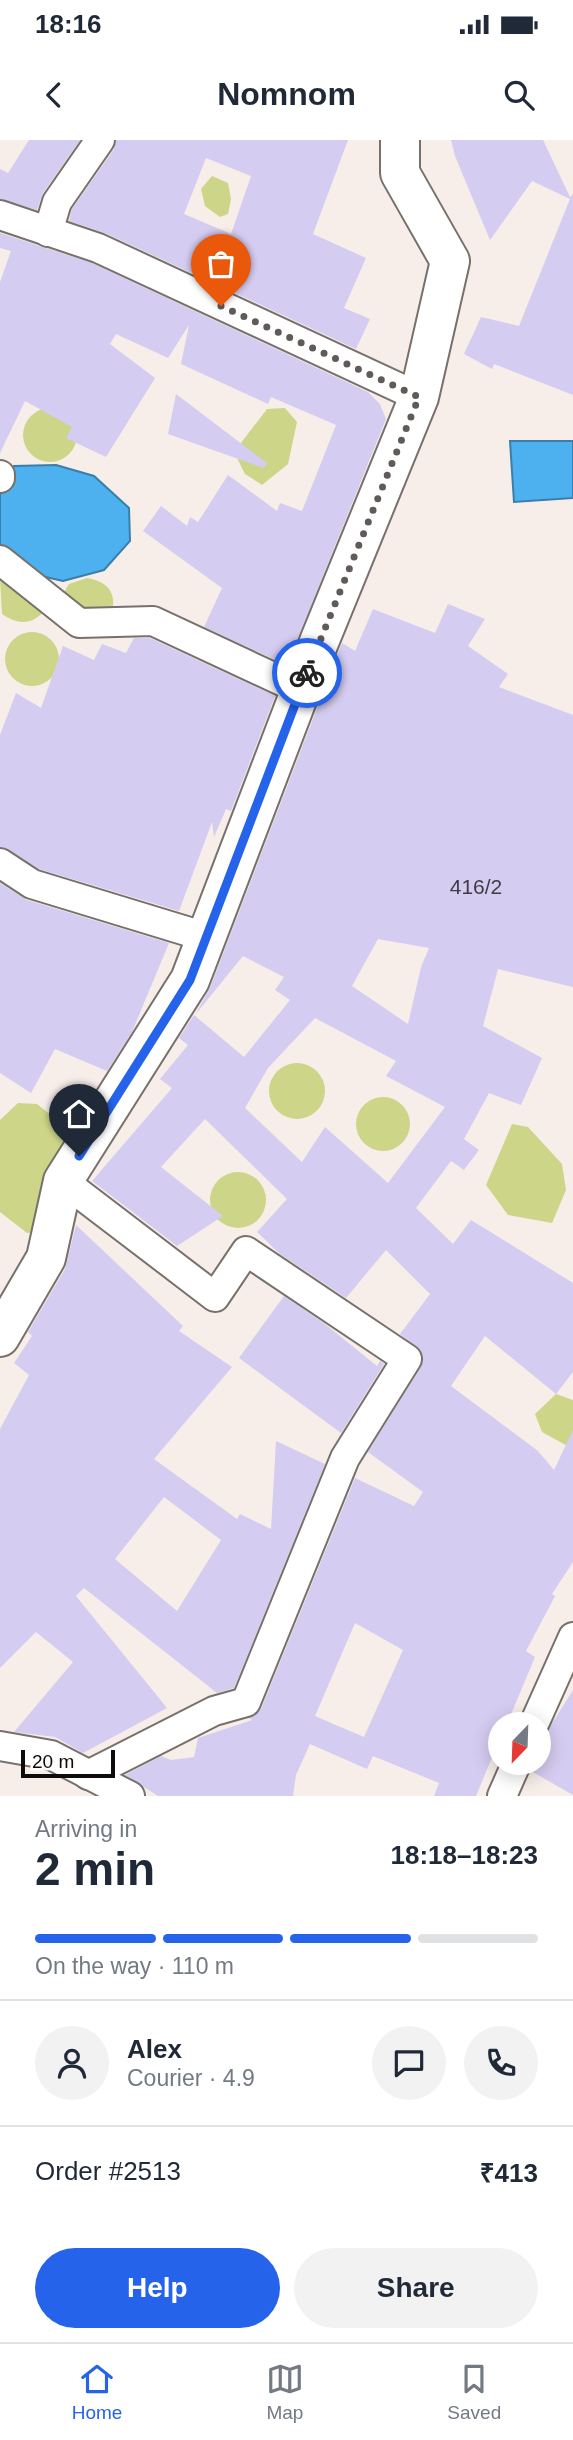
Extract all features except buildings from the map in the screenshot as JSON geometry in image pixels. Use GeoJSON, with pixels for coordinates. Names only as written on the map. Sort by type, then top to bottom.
{"type":"FeatureCollection","features":[{"type":"Feature","properties":{"kind":"street"},"geometry":{"type":"LineString","coordinates":[[48,232],[57,202],[100,140]]}},
{"type":"Feature","properties":{"kind":"street"},"geometry":{"type":"LineString","coordinates":[[0,1336],[46,1258],[63,1181],[190,980],[301,690],[419,397],[450,261],[400,173],[400,140]]}},
{"type":"Feature","properties":{"kind":"street"},"geometry":{"type":"LineString","coordinates":[[0,215],[98,248],[419,397]]}},
{"type":"Feature","properties":{"kind":"street"},"geometry":{"type":"LineString","coordinates":[[0,560],[79,623],[153,621],[301,690]]}},
{"type":"Feature","properties":{"kind":"street"},"geometry":{"type":"LineString","coordinates":[[0,863],[33,884],[206,937]]}},
{"type":"Feature","properties":{"kind":"street"},"geometry":{"type":"LineString","coordinates":[[63,1181],[215,1297],[246,1251],[407,1359],[345,1458],[246,1702],[214,1711],[88,1775]]}},
{"type":"Feature","properties":{"kind":"street"},"geometry":{"type":"LineString","coordinates":[[539,1712],[573,1637]]}},
{"type":"Feature","properties":{"kind":"street"},"geometry":{"type":"LineString","coordinates":[[0,1746],[51,1755],[130,1796]]}},
{"type":"Feature","properties":{"kind":"street"},"geometry":{"type":"LineString","coordinates":[[502,1796],[511,1775]]}},
{"type":"Feature","properties":{"kind":"green space"},"geometry":{"type":"Polygon","coordinates":[[[212,176],[228,183],[231,199],[228,214],[220,217],[205,206],[201,189],[212,176]]]}},
{"type":"Feature","properties":{"kind":"green space"},"geometry":{"type":"Polygon","coordinates":[[[50,408],[69,416],[77,435],[69,454],[50,462],[31,454],[23,435],[31,416],[50,408]]]}},
{"type":"Feature","properties":{"kind":"green space"},"geometry":{"type":"Polygon","coordinates":[[[285,408],[297,422],[288,464],[262,485],[245,474],[234,452],[267,409],[285,408]]]}},
{"type":"Feature","properties":{"kind":"green space"},"geometry":{"type":"Polygon","coordinates":[[[5,574],[47,607],[42,613],[26,622],[2,614],[0,579],[5,574]]]}},
{"type":"Feature","properties":{"kind":"green space"},"geometry":{"type":"Polygon","coordinates":[[[87,578],[104,584],[112,595],[113,609],[107,626],[60,599],[69,584],[87,578]]]}},
{"type":"Feature","properties":{"kind":"green space"},"geometry":{"type":"Polygon","coordinates":[[[37,632],[47,636],[55,644],[59,659],[55,674],[47,682],[27,686],[17,682],[9,674],[5,654],[9,644],[17,636],[37,632]]]}},
{"type":"Feature","properties":{"kind":"green space"},"geometry":{"type":"Polygon","coordinates":[[[297,1063],[312,1068],[320,1076],[325,1091],[320,1106],[312,1114],[297,1119],[282,1114],[274,1106],[269,1091],[274,1076],[282,1068],[297,1063]]]}},
{"type":"Feature","properties":{"kind":"green space"},"geometry":{"type":"Polygon","coordinates":[[[388,1097],[398,1101],[406,1109],[410,1124],[406,1139],[398,1147],[378,1151],[368,1147],[360,1139],[356,1119],[360,1109],[368,1101],[388,1097]]]}},
{"type":"Feature","properties":{"kind":"green space"},"geometry":{"type":"Polygon","coordinates":[[[18,1103],[37,1104],[72,1132],[88,1187],[57,1230],[27,1233],[0,1212],[0,1120],[18,1103]]]}},
{"type":"Feature","properties":{"kind":"green space"},"geometry":{"type":"Polygon","coordinates":[[[512,1124],[528,1127],[562,1164],[566,1190],[552,1223],[508,1215],[486,1185],[512,1124]]]}},
{"type":"Feature","properties":{"kind":"green space"},"geometry":{"type":"Polygon","coordinates":[[[238,1172],[253,1177],[261,1185],[266,1200],[261,1215],[253,1223],[238,1228],[223,1223],[215,1215],[210,1200],[215,1185],[223,1177],[238,1172]]]}},
{"type":"Feature","properties":{"kind":"green space"},"geometry":{"type":"Polygon","coordinates":[[[556,1394],[573,1400],[573,1449],[542,1432],[535,1414],[556,1394]]]}},
{"type":"Feature","properties":{"kind":"water"},"geometry":{"type":"Polygon","coordinates":[[[510,441],[573,441],[573,498],[514,502],[510,441]]]}},
{"type":"Feature","properties":{"kind":"water"},"geometry":{"type":"Polygon","coordinates":[[[56,465],[94,476],[129,508],[130,541],[104,570],[63,581],[28,573],[0,553],[0,489],[14,466],[56,465]]]}},
{"type":"Feature","properties":{"kind":"way so far"},"geometry":{"type":"LineString","coordinates":[[221,306],[419,397],[307,673]]}},
{"type":"Feature","properties":{"kind":"route"},"geometry":{"type":"LineString","coordinates":[[79,1156],[190,980],[307,673]]}}]}
